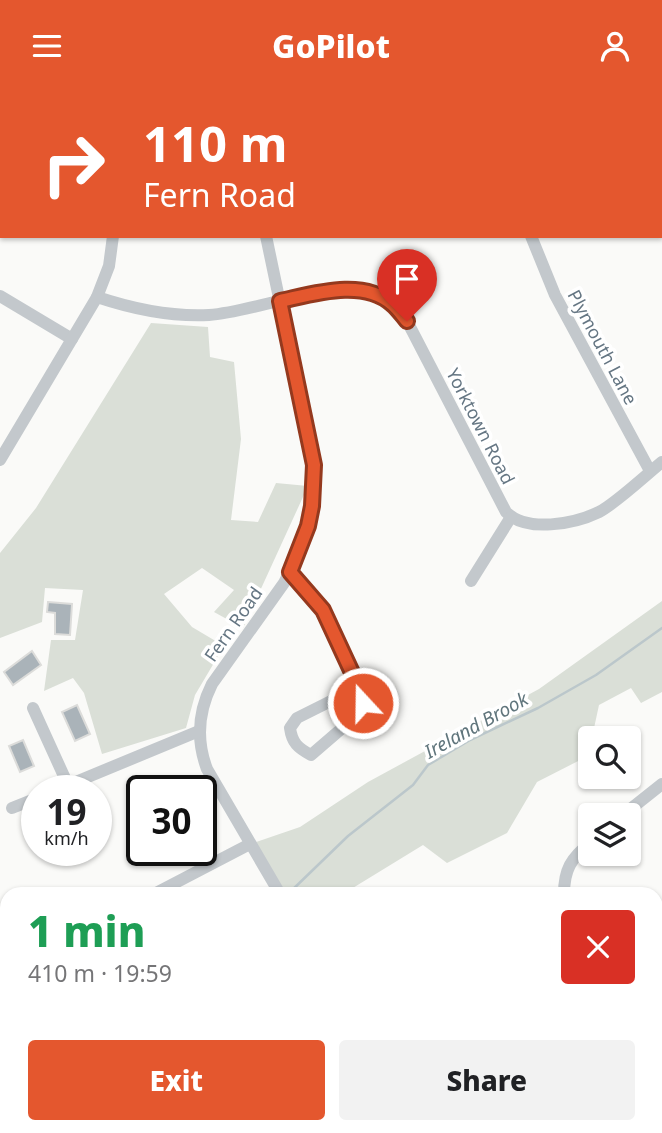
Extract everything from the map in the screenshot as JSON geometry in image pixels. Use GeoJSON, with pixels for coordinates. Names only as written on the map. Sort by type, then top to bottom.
{"type":"FeatureCollection","features":[{"type":"Feature","properties":{"kind":"street"},"geometry":{"type":"LineString","coordinates":[[0,460],[97,297],[109,266],[113,238]]}},
{"type":"Feature","properties":{"kind":"street","name":"Fern Road"},"geometry":{"type":"LineString","coordinates":[[266,238],[314,465],[312,506],[308,526],[290,572],[212,684],[201,712],[199,731],[201,751],[207,769],[276,887]]}},
{"type":"Feature","properties":{"kind":"street","name":"Plymouth Lane"},"geometry":{"type":"LineString","coordinates":[[532,238],[555,295],[650,471]]}},
{"type":"Feature","properties":{"kind":"street","name":"Yorktown Road"},"geometry":{"type":"LineString","coordinates":[[97,297],[123,306],[179,315],[236,312],[327,290],[344,289],[372,294],[391,303],[407,321],[511,517]]}},
{"type":"Feature","properties":{"kind":"street"},"geometry":{"type":"LineString","coordinates":[[0,296],[72,339]]}},
{"type":"Feature","properties":{"kind":"street"},"geometry":{"type":"LineString","coordinates":[[471,581],[511,517],[517,521],[543,524],[568,522],[600,512],[662,462]]}},
{"type":"Feature","properties":{"kind":"street"},"geometry":{"type":"LineString","coordinates":[[290,572],[323,610],[352,672],[361,692],[362,711],[311,755],[300,749],[291,740],[290,728],[297,717],[333,700],[352,672]]}},
{"type":"Feature","properties":{"kind":"street"},"geometry":{"type":"LineString","coordinates":[[33,708],[63,775]]}},
{"type":"Feature","properties":{"kind":"street"},"geometry":{"type":"LineString","coordinates":[[92,775],[199,731]]}},
{"type":"Feature","properties":{"kind":"street"},"geometry":{"type":"LineString","coordinates":[[638,803],[662,784]]}},
{"type":"Feature","properties":{"kind":"street"},"geometry":{"type":"LineString","coordinates":[[12,808],[21,804]]}},
{"type":"Feature","properties":{"kind":"street"},"geometry":{"type":"LineString","coordinates":[[167,887],[250,843]]}},
{"type":"Feature","properties":{"kind":"street"},"geometry":{"type":"LineString","coordinates":[[564,887],[565,874],[578,852]]}},
{"type":"Feature","properties":{"kind":"shaded area"},"geometry":{"type":"Polygon","coordinates":[[[151,323],[208,327],[210,357],[234,362],[241,439],[231,520],[258,522],[276,483],[308,486],[243,628],[214,612],[234,590],[202,568],[164,594],[192,627],[224,646],[195,695],[186,728],[102,754],[84,693],[73,678],[44,691],[51,640],[75,640],[83,590],[45,588],[42,622],[0,638],[0,553],[36,508],[151,323]]]}},
{"type":"Feature","properties":{"kind":"shaded area"},"geometry":{"type":"Polygon","coordinates":[[[662,601],[662,692],[641,703],[631,688],[599,705],[594,726],[578,726],[578,761],[537,782],[507,833],[447,863],[423,845],[354,887],[276,887],[250,844],[300,827],[368,782],[539,689],[662,601]]]}},
{"type":"Feature","properties":{"kind":"building"},"geometry":{"type":"Polygon","coordinates":[[[48,602],[72,604],[70,635],[55,634],[55,613],[47,612],[48,602]]]}},
{"type":"Feature","properties":{"kind":"building"},"geometry":{"type":"Polygon","coordinates":[[[32,651],[41,665],[13,685],[4,672],[32,651]]]}},
{"type":"Feature","properties":{"kind":"building"},"geometry":{"type":"Polygon","coordinates":[[[77,705],[90,734],[75,741],[62,712],[77,705]]]}},
{"type":"Feature","properties":{"kind":"building"},"geometry":{"type":"Polygon","coordinates":[[[23,740],[34,766],[20,772],[9,746],[23,740]]]}},
{"type":"Feature","properties":{"kind":"waterway","name":"Ireland Brook"},"geometry":{"type":"LineString","coordinates":[[295,887],[348,836],[413,785],[428,765],[470,740],[538,708],[596,675],[662,628]]}},
{"type":"Feature","properties":{"kind":"route"},"geometry":{"type":"LineString","coordinates":[[363,703],[361,692],[323,610],[290,572],[308,526],[314,465],[280,301],[327,290],[362,291],[391,303],[407,321]]}}]}
